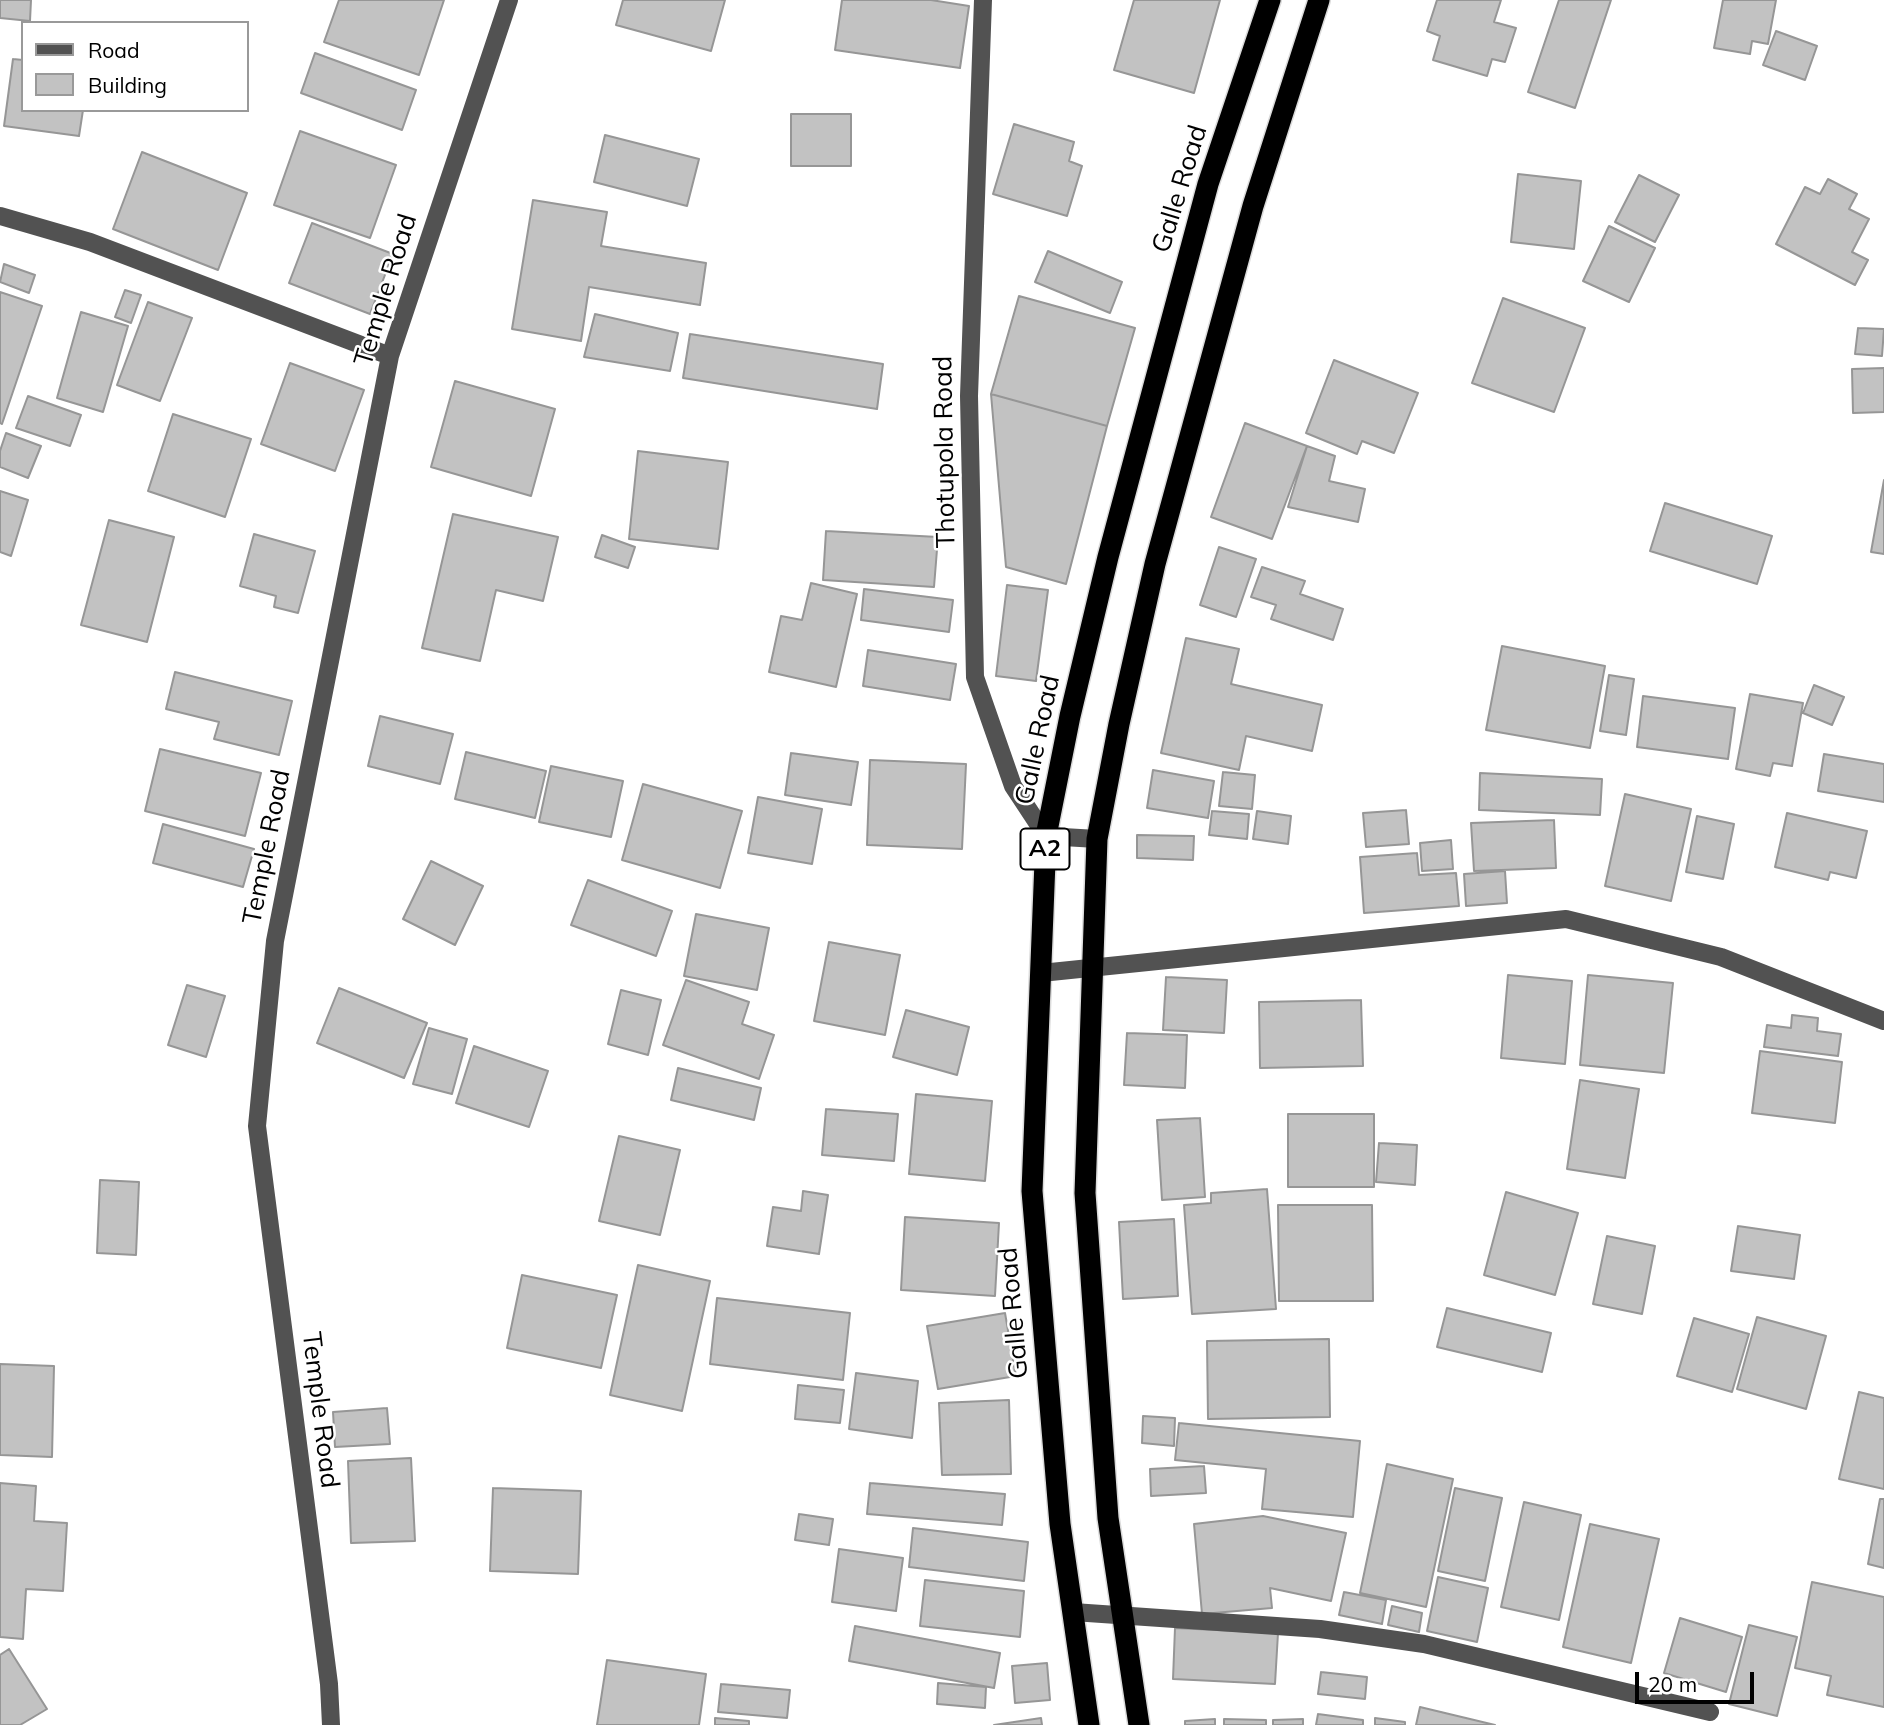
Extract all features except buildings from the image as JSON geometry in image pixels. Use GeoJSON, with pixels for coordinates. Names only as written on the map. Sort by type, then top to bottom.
{"type":"FeatureCollection","features":[{"type":"Feature","properties":{"kind":"highway","name":"Galle Road"},"geometry":{"type":"LineString","coordinates":[[1089,1725],[1060,1524],[1032,1191],[1046,836],[1070,716],[1108,557],[1208,184],[1270,0]]}},
{"type":"Feature","properties":{"kind":"highway","name":"A2"},"geometry":{"type":"LineString","coordinates":[[1139,1725],[1108,1518],[1084,1193],[1097,839],[1119,724],[1155,564],[1253,206],[1319,0]]}},
{"type":"Feature","properties":{"kind":"street","name":"Temple Road"},"geometry":{"type":"LineString","coordinates":[[331,1725],[329,1684],[257,1126],[275,941],[390,356],[509,0]]}},
{"type":"Feature","properties":{"kind":"street","name":"Thotupola Road"},"geometry":{"type":"LineString","coordinates":[[983,0],[969,396],[975,677],[1013,786],[1046,836]]}},
{"type":"Feature","properties":{"kind":"street"},"geometry":{"type":"LineString","coordinates":[[0,216],[90,242],[390,356]]}},
{"type":"Feature","properties":{"kind":"street"},"geometry":{"type":"LineString","coordinates":[[1046,836],[1097,839]]}},
{"type":"Feature","properties":{"kind":"street"},"geometry":{"type":"LineString","coordinates":[[1041,973],[1566,919],[1721,957],[1884,1021]]}},
{"type":"Feature","properties":{"kind":"street"},"geometry":{"type":"LineString","coordinates":[[1073,1612],[1320,1629],[1424,1644],[1710,1712]]}}]}
